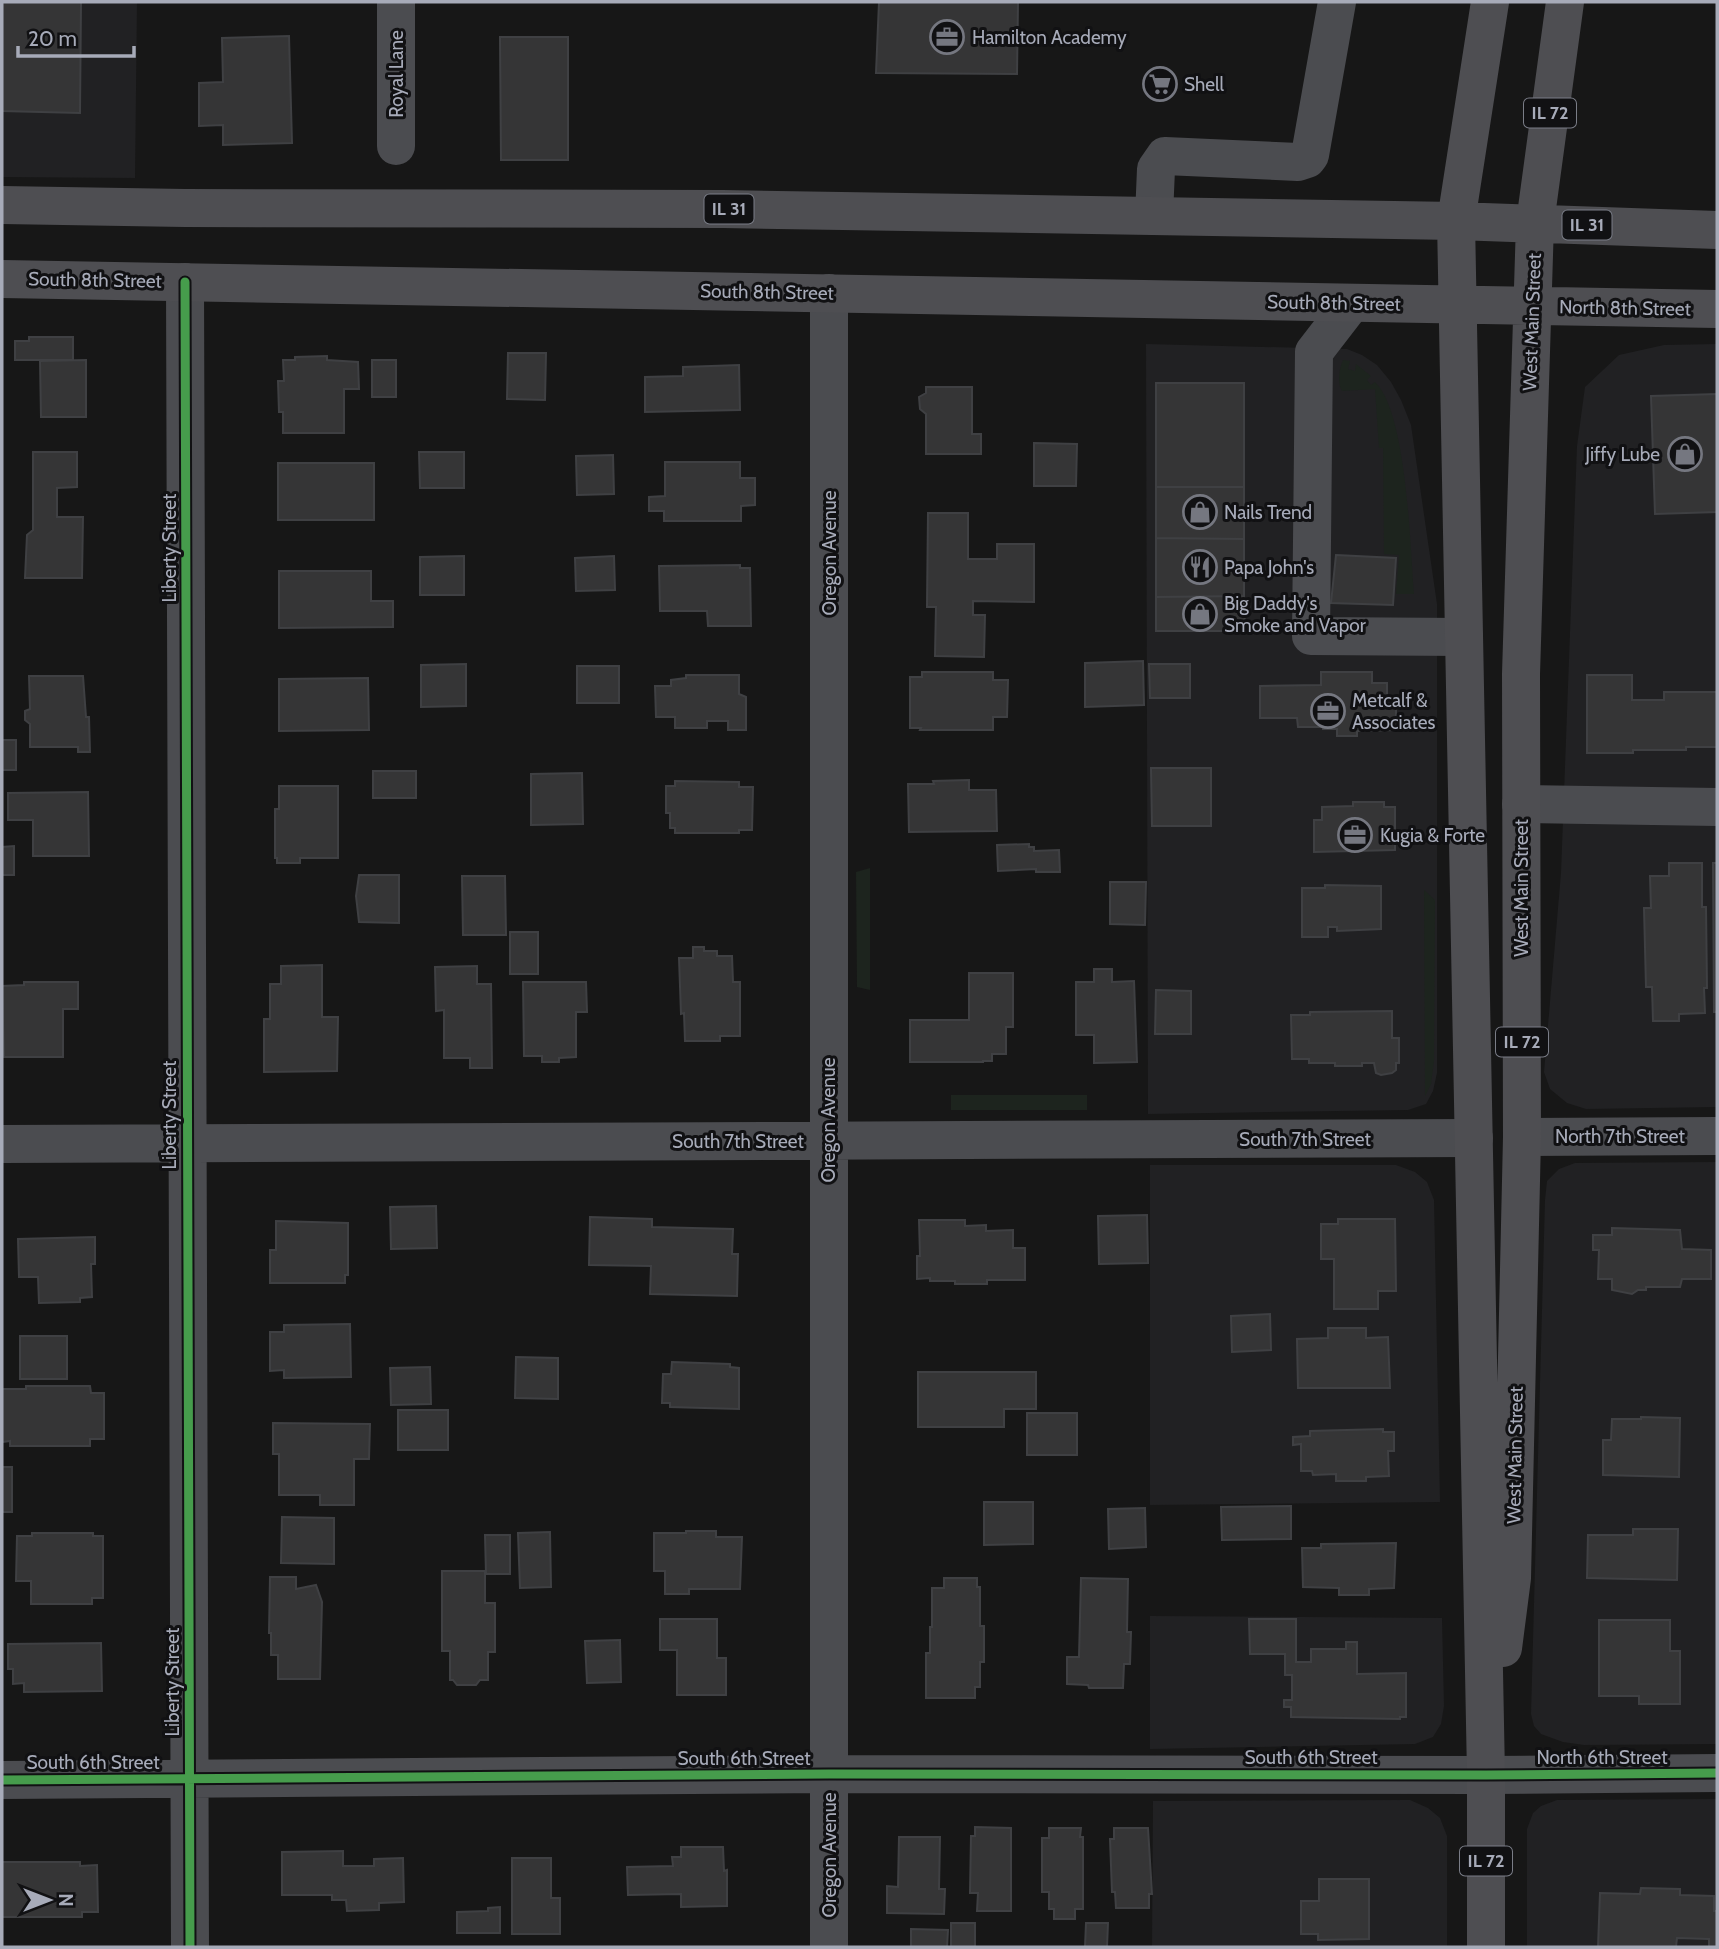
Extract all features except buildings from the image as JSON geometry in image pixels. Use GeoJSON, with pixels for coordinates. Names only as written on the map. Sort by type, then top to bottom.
{"type":"FeatureCollection","features":[{"type":"Feature","properties":{"kind":"main road","name":"West Main Street"},"geometry":{"type":"LineString","coordinates":[[1486,1947],[1486,1775],[1456,220],[1490,2]]}},
{"type":"Feature","properties":{"kind":"main road","name":"West Main Street"},"geometry":{"type":"LineString","coordinates":[[1486,1775],[1512,1578],[1522,1137],[1521,674],[1535,223],[1565,2]]}},
{"type":"Feature","properties":{"kind":"main road","name":"IL 31"},"geometry":{"type":"LineString","coordinates":[[2,205],[723,209],[1456,220],[1717,230]]}},
{"type":"Feature","properties":{"kind":"main road","name":"South 8th Street"},"geometry":{"type":"LineString","coordinates":[[2,279],[1532,306]]}},
{"type":"Feature","properties":{"kind":"main road","name":"North 8th Street"},"geometry":{"type":"LineString","coordinates":[[1532,306],[1717,309]]}},
{"type":"Feature","properties":{"kind":"street","name":"Royal Lane"},"geometry":{"type":"LineString","coordinates":[[396,2],[396,146]]}},
{"type":"Feature","properties":{"kind":"street"},"geometry":{"type":"LineString","coordinates":[[1154,216],[1156,169],[1165,156],[1298,162],[1307,159],[1310,155],[1337,2]]}},
{"type":"Feature","properties":{"kind":"street","name":"Liberty Street"},"geometry":{"type":"LineString","coordinates":[[185,282],[190,1947]]}},
{"type":"Feature","properties":{"kind":"street","name":"Oregon Avenue"},"geometry":{"type":"LineString","coordinates":[[829,293],[829,1947]]}},
{"type":"Feature","properties":{"kind":"street"},"geometry":{"type":"LineString","coordinates":[[1351,304],[1314,352],[1311,636],[1464,638]]}},
{"type":"Feature","properties":{"kind":"street"},"geometry":{"type":"LineString","coordinates":[[1521,804],[1717,807]]}},
{"type":"Feature","properties":{"kind":"street","name":"North 7th Street"},"geometry":{"type":"LineString","coordinates":[[1522,1137],[1717,1136]]}},
{"type":"Feature","properties":{"kind":"street","name":"South 7th Street"},"geometry":{"type":"LineString","coordinates":[[2,1144],[1474,1138]]}},
{"type":"Feature","properties":{"kind":"street","name":"North 6th Street"},"geometry":{"type":"LineString","coordinates":[[1486,1775],[1717,1773]]}},
{"type":"Feature","properties":{"kind":"street","name":"South 6th Street"},"geometry":{"type":"LineString","coordinates":[[2,1780],[829,1774],[1486,1775]]}},
{"type":"Feature","properties":{"kind":"shaded area"},"geometry":{"type":"Polygon","coordinates":[[[2,2],[137,2],[135,178],[2,177],[2,2]]]}},
{"type":"Feature","properties":{"kind":"shaded area"},"geometry":{"type":"Polygon","coordinates":[[[1146,344],[1347,349],[1377,365],[1391,382],[1411,425],[1437,604],[1437,1073],[1433,1091],[1426,1104],[1408,1110],[1148,1114],[1146,344]]]}},
{"type":"Feature","properties":{"kind":"shaded area"},"geometry":{"type":"Polygon","coordinates":[[[1717,344],[1717,1107],[1586,1109],[1567,1103],[1550,1089],[1544,1072],[1561,873],[1577,446],[1585,387],[1619,355],[1664,345],[1717,344]]]}},
{"type":"Feature","properties":{"kind":"shaded area"},"geometry":{"type":"Polygon","coordinates":[[[1343,360],[1350,361],[1348,369],[1355,371],[1356,364],[1371,376],[1367,380],[1371,385],[1375,382],[1386,398],[1394,421],[1405,482],[1414,594],[1396,594],[1399,555],[1384,554],[1383,448],[1379,448],[1375,389],[1342,391],[1339,376],[1343,360]]]}},
{"type":"Feature","properties":{"kind":"shaded area"},"geometry":{"type":"Polygon","coordinates":[[[870,868],[870,990],[857,987],[856,872],[870,868]]]}},
{"type":"Feature","properties":{"kind":"shaded area"},"geometry":{"type":"Polygon","coordinates":[[[1424,890],[1435,900],[1434,1061],[1431,1084],[1425,1096],[1424,890]]]}},
{"type":"Feature","properties":{"kind":"shaded area"},"geometry":{"type":"Polygon","coordinates":[[[951,1095],[1087,1095],[1087,1110],[951,1110],[951,1095]]]}},
{"type":"Feature","properties":{"kind":"shaded area"},"geometry":{"type":"Polygon","coordinates":[[[1717,1162],[1717,1744],[1584,1745],[1563,1742],[1541,1734],[1534,1726],[1531,1714],[1547,1181],[1559,1169],[1575,1163],[1717,1162]]]}},
{"type":"Feature","properties":{"kind":"shaded area"},"geometry":{"type":"Polygon","coordinates":[[[1150,1165],[1396,1165],[1415,1172],[1427,1182],[1434,1200],[1440,1502],[1150,1505],[1150,1165]]]}},
{"type":"Feature","properties":{"kind":"shaded area"},"geometry":{"type":"Polygon","coordinates":[[[1150,1616],[1442,1618],[1444,1706],[1441,1724],[1433,1737],[1415,1744],[1150,1749],[1150,1616]]]}},
{"type":"Feature","properties":{"kind":"shaded area"},"geometry":{"type":"Polygon","coordinates":[[[1717,1799],[1717,1947],[1527,1947],[1527,1829],[1533,1813],[1541,1806],[1557,1800],[1717,1799]]]}},
{"type":"Feature","properties":{"kind":"shaded area"},"geometry":{"type":"Polygon","coordinates":[[[1410,1800],[1428,1808],[1440,1818],[1447,1836],[1447,1947],[1152,1947],[1153,1801],[1410,1800]]]}},
{"type":"Feature","properties":{"kind":"cycle path"},"geometry":{"type":"LineString","coordinates":[[185,282],[190,1947]]}},
{"type":"Feature","properties":{"kind":"cycle path"},"geometry":{"type":"LineString","coordinates":[[2,1780],[829,1774],[1717,1773]]}},
{"type":"Feature","properties":{"kind":"place","name":"Hamilton Academy"},"geometry":{"type":"Point","coordinates":[947,37]}},
{"type":"Feature","properties":{"kind":"place","name":"Shell"},"geometry":{"type":"Point","coordinates":[1160,84]}},
{"type":"Feature","properties":{"kind":"place","name":"Jiffy Lube"},"geometry":{"type":"Point","coordinates":[1685,454]}},
{"type":"Feature","properties":{"kind":"place","name":"Nails Trend"},"geometry":{"type":"Point","coordinates":[1200,512]}},
{"type":"Feature","properties":{"kind":"place","name":"Papa John's"},"geometry":{"type":"Point","coordinates":[1200,567]}},
{"type":"Feature","properties":{"kind":"place","name":"Big Daddy's Smoke and Vapor"},"geometry":{"type":"Point","coordinates":[1200,614]}},
{"type":"Feature","properties":{"kind":"place","name":"Metcalf & Associates"},"geometry":{"type":"Point","coordinates":[1328,711]}},
{"type":"Feature","properties":{"kind":"place","name":"Kugia & Forte"},"geometry":{"type":"Point","coordinates":[1355,835]}}]}
